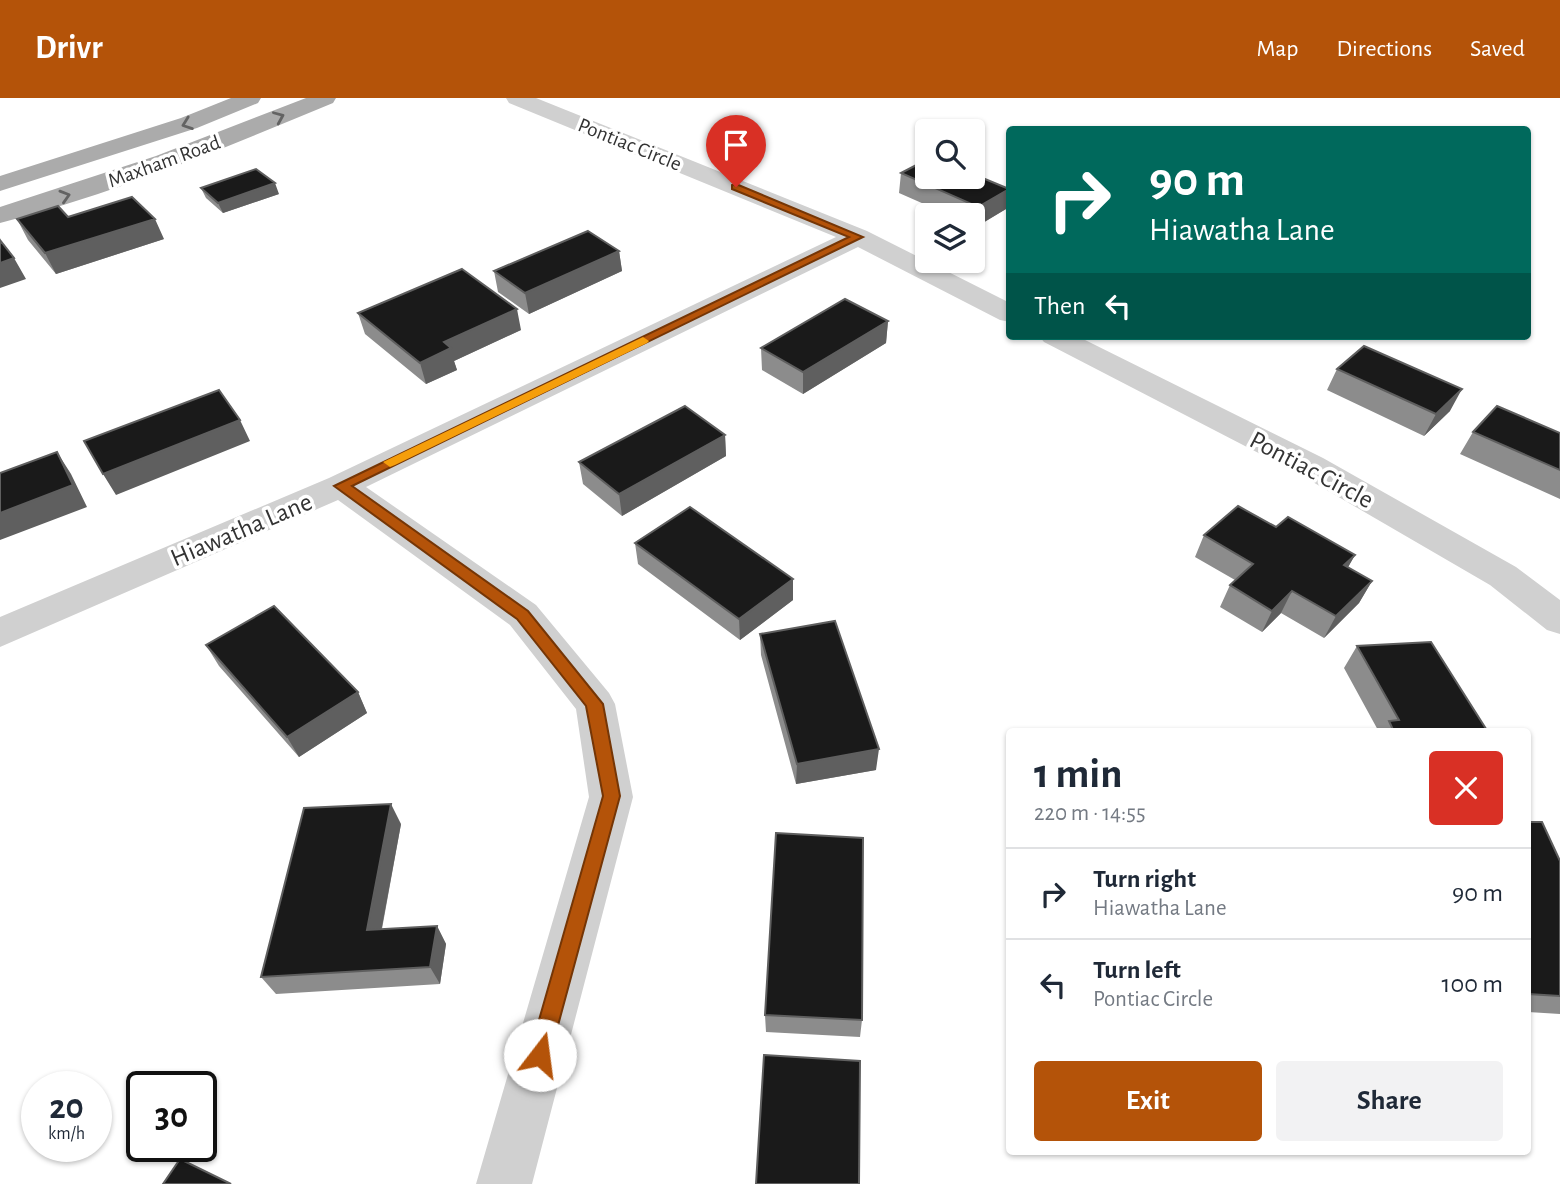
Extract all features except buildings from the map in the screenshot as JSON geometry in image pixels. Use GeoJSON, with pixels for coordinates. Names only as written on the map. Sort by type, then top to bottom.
{"type":"FeatureCollection","features":[{"type":"Feature","properties":{"kind":"main road","name":"Maxham Road"},"geometry":{"type":"LineString","coordinates":[[0,184],[189,123],[250,98]]}},
{"type":"Feature","properties":{"kind":"main road","name":"Maxham Road"},"geometry":{"type":"LineString","coordinates":[[0,215],[72,194],[220,142],[325,98]]}},
{"type":"Feature","properties":{"kind":"street","name":"Pontiac Circle"},"geometry":{"type":"LineString","coordinates":[[517,98],[858,237],[1006,312]]}},
{"type":"Feature","properties":{"kind":"street","name":"Hiawatha Lane"},"geometry":{"type":"LineString","coordinates":[[0,633],[341,486],[858,237]]}},
{"type":"Feature","properties":{"kind":"street","name":"Pontiac Circle"},"geometry":{"type":"LineString","coordinates":[[1062,340],[1311,466],[1503,576],[1560,620]]}},
{"type":"Feature","properties":{"kind":"street"},"geometry":{"type":"LineString","coordinates":[[341,486],[523,615],[594,704],[611,796],[504,1184]]}},
{"type":"Feature","properties":{"kind":"slow traffic"},"geometry":{"type":"LineString","coordinates":[[390,462],[643,341]]}},
{"type":"Feature","properties":{"kind":"route"},"geometry":{"type":"LineString","coordinates":[[540,1055],[611,796],[594,704],[523,615],[341,486],[858,237],[736,187]]}}]}
